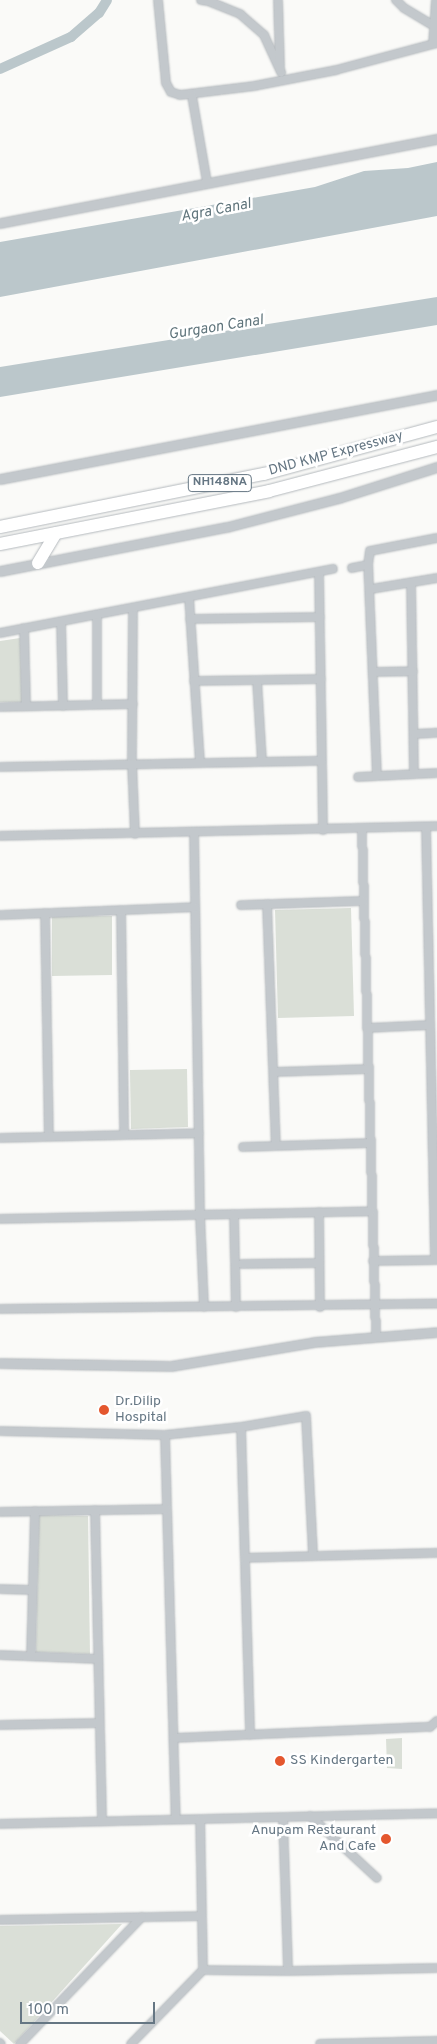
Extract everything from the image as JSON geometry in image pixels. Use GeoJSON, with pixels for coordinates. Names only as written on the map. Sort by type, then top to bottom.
{"type":"FeatureCollection","features":[{"type":"Feature","properties":{"kind":"highway","name":"DND KMP Expressway"},"geometry":{"type":"LineString","coordinates":[[0,527],[264,474],[437,428]]}},
{"type":"Feature","properties":{"kind":"highway","name":"DND KMP Expressway"},"geometry":{"type":"LineString","coordinates":[[0,544],[269,491],[437,447]]}},
{"type":"Feature","properties":{"kind":"highway"},"geometry":{"type":"LineString","coordinates":[[38,563],[56,533]]}},
{"type":"Feature","properties":{"kind":"street"},"geometry":{"type":"LineString","coordinates":[[165,0],[158,0],[166,83],[171,92],[192,96],[336,70],[435,43],[436,0]]}},
{"type":"Feature","properties":{"kind":"street"},"geometry":{"type":"LineString","coordinates":[[201,0],[240,14],[264,35],[281,72]]}},
{"type":"Feature","properties":{"kind":"street"},"geometry":{"type":"LineString","coordinates":[[278,0],[281,81]]}},
{"type":"Feature","properties":{"kind":"street"},"geometry":{"type":"LineString","coordinates":[[396,0],[404,8],[434,26]]}},
{"type":"Feature","properties":{"kind":"street"},"geometry":{"type":"LineString","coordinates":[[192,96],[207,182]]}},
{"type":"Feature","properties":{"kind":"street"},"geometry":{"type":"LineString","coordinates":[[0,223],[437,139]]}},
{"type":"Feature","properties":{"kind":"street"},"geometry":{"type":"LineString","coordinates":[[0,479],[437,395]]}},
{"type":"Feature","properties":{"kind":"street"},"geometry":{"type":"LineString","coordinates":[[0,571],[227,528],[339,498],[437,467]]}},
{"type":"Feature","properties":{"kind":"street"},"geometry":{"type":"LineString","coordinates":[[377,776],[371,589],[368,565],[370,551],[437,538]]}},
{"type":"Feature","properties":{"kind":"street"},"geometry":{"type":"LineString","coordinates":[[352,568],[368,565]]}},
{"type":"Feature","properties":{"kind":"street"},"geometry":{"type":"LineString","coordinates":[[0,632],[61,622],[333,569]]}},
{"type":"Feature","properties":{"kind":"street"},"geometry":{"type":"LineString","coordinates":[[320,572],[323,830]]}},
{"type":"Feature","properties":{"kind":"street"},"geometry":{"type":"LineString","coordinates":[[371,589],[437,578]]}},
{"type":"Feature","properties":{"kind":"street"},"geometry":{"type":"LineString","coordinates":[[411,583],[415,734],[414,774]]}},
{"type":"Feature","properties":{"kind":"street"},"geometry":{"type":"LineString","coordinates":[[189,597],[200,763]]}},
{"type":"Feature","properties":{"kind":"street"},"geometry":{"type":"LineString","coordinates":[[133,608],[132,763],[135,834]]}},
{"type":"Feature","properties":{"kind":"street"},"geometry":{"type":"LineString","coordinates":[[97,615],[98,704]]}},
{"type":"Feature","properties":{"kind":"street"},"geometry":{"type":"LineString","coordinates":[[190,619],[320,617]]}},
{"type":"Feature","properties":{"kind":"street"},"geometry":{"type":"LineString","coordinates":[[61,622],[63,706]]}},
{"type":"Feature","properties":{"kind":"street"},"geometry":{"type":"LineString","coordinates":[[24,628],[26,705]]}},
{"type":"Feature","properties":{"kind":"street"},"geometry":{"type":"LineString","coordinates":[[374,672],[413,670]]}},
{"type":"Feature","properties":{"kind":"street"},"geometry":{"type":"LineString","coordinates":[[194,681],[321,679]]}},
{"type":"Feature","properties":{"kind":"street"},"geometry":{"type":"LineString","coordinates":[[257,680],[262,762]]}},
{"type":"Feature","properties":{"kind":"street"},"geometry":{"type":"LineString","coordinates":[[0,706],[133,704]]}},
{"type":"Feature","properties":{"kind":"street"},"geometry":{"type":"LineString","coordinates":[[415,734],[437,733]]}},
{"type":"Feature","properties":{"kind":"street"},"geometry":{"type":"LineString","coordinates":[[0,766],[322,761]]}},
{"type":"Feature","properties":{"kind":"street"},"geometry":{"type":"LineString","coordinates":[[358,777],[437,773]]}},
{"type":"Feature","properties":{"kind":"street"},"geometry":{"type":"LineString","coordinates":[[0,836],[437,826]]}},
{"type":"Feature","properties":{"kind":"street"},"geometry":{"type":"LineString","coordinates":[[373,1261],[436,1260],[426,827]]}},
{"type":"Feature","properties":{"kind":"street"},"geometry":{"type":"LineString","coordinates":[[362,829],[371,1212],[376,1337]]}},
{"type":"Feature","properties":{"kind":"street"},"geometry":{"type":"LineString","coordinates":[[194,832],[200,1215],[204,1307]]}},
{"type":"Feature","properties":{"kind":"street"},"geometry":{"type":"LineString","coordinates":[[427,894],[437,894]]}},
{"type":"Feature","properties":{"kind":"street"},"geometry":{"type":"LineString","coordinates":[[241,905],[364,901]]}},
{"type":"Feature","properties":{"kind":"street"},"geometry":{"type":"LineString","coordinates":[[268,904],[276,1146]]}},
{"type":"Feature","properties":{"kind":"street"},"geometry":{"type":"LineString","coordinates":[[0,915],[195,907]]}},
{"type":"Feature","properties":{"kind":"street"},"geometry":{"type":"LineString","coordinates":[[121,910],[124,1134]]}},
{"type":"Feature","properties":{"kind":"street"},"geometry":{"type":"LineString","coordinates":[[46,913],[49,1136]]}},
{"type":"Feature","properties":{"kind":"street"},"geometry":{"type":"LineString","coordinates":[[428,940],[437,940]]}},
{"type":"Feature","properties":{"kind":"street"},"geometry":{"type":"LineString","coordinates":[[367,1028],[430,1025]]}},
{"type":"Feature","properties":{"kind":"street"},"geometry":{"type":"LineString","coordinates":[[274,1072],[368,1069]]}},
{"type":"Feature","properties":{"kind":"street"},"geometry":{"type":"LineString","coordinates":[[0,1138],[199,1133]]}},
{"type":"Feature","properties":{"kind":"street"},"geometry":{"type":"LineString","coordinates":[[243,1147],[370,1143]]}},
{"type":"Feature","properties":{"kind":"street"},"geometry":{"type":"LineString","coordinates":[[319,1212],[320,1306]]}},
{"type":"Feature","properties":{"kind":"street"},"geometry":{"type":"LineString","coordinates":[[0,1219],[371,1212]]}},
{"type":"Feature","properties":{"kind":"street"},"geometry":{"type":"LineString","coordinates":[[234,1214],[236,1307]]}},
{"type":"Feature","properties":{"kind":"street"},"geometry":{"type":"LineString","coordinates":[[242,1264],[319,1263]]}},
{"type":"Feature","properties":{"kind":"street"},"geometry":{"type":"LineString","coordinates":[[0,1309],[437,1304]]}},
{"type":"Feature","properties":{"kind":"street"},"geometry":{"type":"LineString","coordinates":[[0,1363],[170,1366],[314,1342],[437,1332]]}},
{"type":"Feature","properties":{"kind":"street"},"geometry":{"type":"LineString","coordinates":[[0,1431],[165,1435],[242,1427],[306,1416],[313,1556]]}},
{"type":"Feature","properties":{"kind":"street"},"geometry":{"type":"LineString","coordinates":[[242,1427],[250,1735]]}},
{"type":"Feature","properties":{"kind":"street"},"geometry":{"type":"LineString","coordinates":[[165,1435],[176,1820]]}},
{"type":"Feature","properties":{"kind":"street"},"geometry":{"type":"LineString","coordinates":[[0,1512],[167,1509]]}},
{"type":"Feature","properties":{"kind":"street"},"geometry":{"type":"LineString","coordinates":[[94,1510],[102,1821]]}},
{"type":"Feature","properties":{"kind":"street"},"geometry":{"type":"LineString","coordinates":[[31,1656],[34,1511]]}},
{"type":"Feature","properties":{"kind":"street"},"geometry":{"type":"LineString","coordinates":[[245,1558],[437,1553]]}},
{"type":"Feature","properties":{"kind":"street"},"geometry":{"type":"LineString","coordinates":[[0,1589],[32,1590]]}},
{"type":"Feature","properties":{"kind":"street"},"geometry":{"type":"LineString","coordinates":[[0,1655],[98,1659]]}},
{"type":"Feature","properties":{"kind":"street"},"geometry":{"type":"LineString","coordinates":[[174,1738],[430,1727],[437,1721]]}},
{"type":"Feature","properties":{"kind":"street"},"geometry":{"type":"LineString","coordinates":[[0,1725],[99,1723]]}},
{"type":"Feature","properties":{"kind":"street"},"geometry":{"type":"LineString","coordinates":[[0,1824],[437,1813]]}},
{"type":"Feature","properties":{"kind":"street"},"geometry":{"type":"LineString","coordinates":[[310,1816],[377,1878]]}},
{"type":"Feature","properties":{"kind":"street"},"geometry":{"type":"LineString","coordinates":[[283,1817],[288,1972]]}},
{"type":"Feature","properties":{"kind":"street"},"geometry":{"type":"LineString","coordinates":[[132,2044],[203,1970],[200,1819]]}},
{"type":"Feature","properties":{"kind":"street"},"geometry":{"type":"LineString","coordinates":[[0,1920],[201,1916]]}},
{"type":"Feature","properties":{"kind":"street"},"geometry":{"type":"LineString","coordinates":[[20,2044],[142,1917]]}},
{"type":"Feature","properties":{"kind":"street"},"geometry":{"type":"LineString","coordinates":[[203,1970],[288,1972],[437,1968]]}},
{"type":"Feature","properties":{"kind":"street"},"geometry":{"type":"LineString","coordinates":[[320,2044],[437,2041]]}},
{"type":"Feature","properties":{"kind":"shaded area"},"geometry":{"type":"Polygon","coordinates":[[[20,638],[22,702],[0,702],[0,641],[20,638]]]}},
{"type":"Feature","properties":{"kind":"shaded area"},"geometry":{"type":"Polygon","coordinates":[[[351,908],[354,1016],[278,1018],[275,910],[351,908]]]}},
{"type":"Feature","properties":{"kind":"shaded area"},"geometry":{"type":"Polygon","coordinates":[[[52,916],[112,916],[112,975],[52,976],[52,916]]]}},
{"type":"Feature","properties":{"kind":"shaded area"},"geometry":{"type":"Polygon","coordinates":[[[187,1069],[188,1127],[131,1129],[130,1070],[187,1069]]]}},
{"type":"Feature","properties":{"kind":"shaded area"},"geometry":{"type":"Polygon","coordinates":[[[39,1515],[88,1516],[90,1654],[36,1652],[39,1515]]]}},
{"type":"Feature","properties":{"kind":"shaded area"},"geometry":{"type":"Polygon","coordinates":[[[402,1738],[402,1769],[387,1768],[386,1739],[402,1738]]]}},
{"type":"Feature","properties":{"kind":"shaded area"},"geometry":{"type":"Polygon","coordinates":[[[122,1924],[14,2044],[0,2031],[0,1926],[122,1924]]]}},
{"type":"Feature","properties":{"kind":"water","name":"Agra Canal"},"geometry":{"type":"Polygon","coordinates":[[[437,162],[437,216],[0,297],[0,242],[315,187],[364,171],[408,168],[437,162]]]}},
{"type":"Feature","properties":{"kind":"water"},"geometry":{"type":"Polygon","coordinates":[[[437,297],[437,325],[0,397],[0,367],[437,297]]]}},
{"type":"Feature","properties":{"kind":"waterway"},"geometry":{"type":"LineString","coordinates":[[0,69],[71,37],[99,13],[107,0]]}},
{"type":"Feature","properties":{"kind":"place","name":"Dr.Dilip Hospital"},"geometry":{"type":"Point","coordinates":[104,1410]}},
{"type":"Feature","properties":{"kind":"place","name":"SS Kindergarten"},"geometry":{"type":"Point","coordinates":[280,1761]}},
{"type":"Feature","properties":{"kind":"place","name":"Anupam Restaurant And Cafe"},"geometry":{"type":"Point","coordinates":[386,1839]}},
{"type":"Feature","properties":{"kind":"water label","name":"Gurgaon Canal"},"geometry":{"type":"Point","coordinates":[216,328]}}]}
